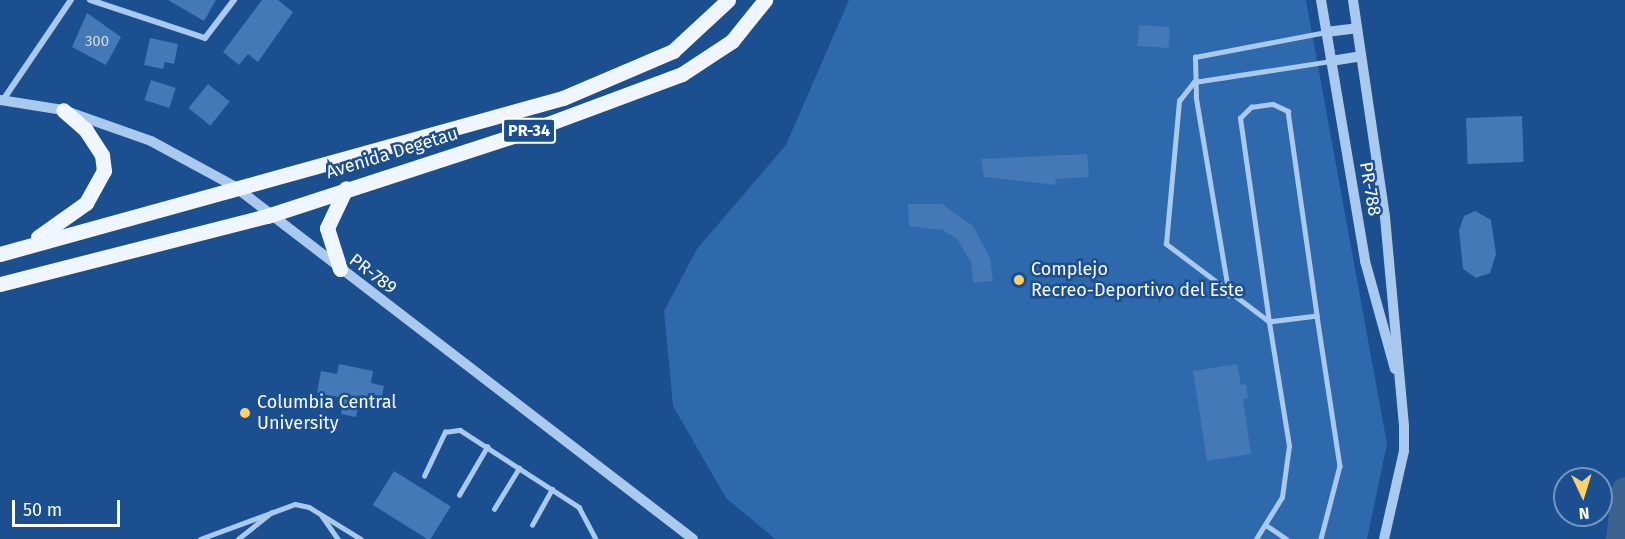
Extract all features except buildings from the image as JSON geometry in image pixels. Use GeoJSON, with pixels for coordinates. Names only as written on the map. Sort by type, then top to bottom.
{"type":"FeatureCollection","features":[{"type":"Feature","properties":{"kind":"main road","name":"Avenida Degetau"},"geometry":{"type":"LineString","coordinates":[[4,253],[234,186],[563,98],[673,51],[728,0]]}},
{"type":"Feature","properties":{"kind":"main road","name":"Avenida Degetau"},"geometry":{"type":"LineString","coordinates":[[0,284],[267,216],[346,188],[534,129],[682,74],[732,41],[765,0]]}},
{"type":"Feature","properties":{"kind":"main road"},"geometry":{"type":"LineString","coordinates":[[4,253],[71,219],[96,191],[104,171],[102,155],[86,130],[63,110]]}},
{"type":"Feature","properties":{"kind":"main road"},"geometry":{"type":"LineString","coordinates":[[340,269],[327,228],[346,188]]}},
{"type":"Feature","properties":{"kind":"street"},"geometry":{"type":"LineString","coordinates":[[1,100],[71,0]]}},
{"type":"Feature","properties":{"kind":"street"},"geometry":{"type":"LineString","coordinates":[[90,0],[205,38],[234,0]]}},
{"type":"Feature","properties":{"kind":"street","name":"PR-788"},"geometry":{"type":"LineString","coordinates":[[1321,0],[1365,261],[1399,381]]}},
{"type":"Feature","properties":{"kind":"street","name":"PR-788"},"geometry":{"type":"LineString","coordinates":[[1353,0],[1397,315],[1404,451],[1384,539]]}},
{"type":"Feature","properties":{"kind":"street"},"geometry":{"type":"LineString","coordinates":[[1326,32],[1357,28]]}},
{"type":"Feature","properties":{"kind":"street"},"geometry":{"type":"LineString","coordinates":[[1331,61],[1361,56]]}},
{"type":"Feature","properties":{"kind":"street","name":"PR-789"},"geometry":{"type":"LineString","coordinates":[[1,100],[63,110],[151,141],[234,186],[267,216],[340,269],[693,539]]}},
{"type":"Feature","properties":{"kind":"lane"},"geometry":{"type":"LineString","coordinates":[[1229,296],[1194,82],[1199,54],[1326,32]]}},
{"type":"Feature","properties":{"kind":"lane"},"geometry":{"type":"LineString","coordinates":[[1317,316],[1269,322],[1229,296],[1166,244],[1179,102],[1194,82],[1331,61]]}},
{"type":"Feature","properties":{"kind":"lane"},"geometry":{"type":"LineString","coordinates":[[1256,539],[1282,497],[1289,465],[1240,118],[1251,107],[1273,104],[1288,111],[1340,466],[1321,539]]}},
{"type":"Feature","properties":{"kind":"lane"},"geometry":{"type":"LineString","coordinates":[[424,476],[445,432],[460,430],[579,507],[596,539]]}},
{"type":"Feature","properties":{"kind":"lane"},"geometry":{"type":"LineString","coordinates":[[459,495],[487,447]]}},
{"type":"Feature","properties":{"kind":"lane"},"geometry":{"type":"LineString","coordinates":[[494,509],[519,468]]}},
{"type":"Feature","properties":{"kind":"lane"},"geometry":{"type":"LineString","coordinates":[[532,525],[552,489]]}},
{"type":"Feature","properties":{"kind":"lane"},"geometry":{"type":"LineString","coordinates":[[200,539],[300,504],[361,539]]}},
{"type":"Feature","properties":{"kind":"lane"},"geometry":{"type":"LineString","coordinates":[[238,539],[272,512]]}},
{"type":"Feature","properties":{"kind":"lane"},"geometry":{"type":"LineString","coordinates":[[322,516],[338,539]]}},
{"type":"Feature","properties":{"kind":"lane"},"geometry":{"type":"LineString","coordinates":[[1266,525],[1287,539]]}},
{"type":"Feature","properties":{"kind":"shaded area","name":"Complejo Recreo-Deportivo del Este"},"geometry":{"type":"Polygon","coordinates":[[[849,0],[1306,0],[1387,444],[1367,539],[775,539],[726,498],[673,406],[664,311],[697,249],[786,145],[849,0]]]}},
{"type":"Feature","properties":{"kind":"waterway"},"geometry":{"type":"LineString","coordinates":[[1619,539],[1625,490]]}},
{"type":"Feature","properties":{"kind":"place","name":"Complejo Recreo-Deportivo del Este"},"geometry":{"type":"Point","coordinates":[1019,280]}},
{"type":"Feature","properties":{"kind":"place","name":"Columbia Central University"},"geometry":{"type":"Point","coordinates":[245,413]}}]}
